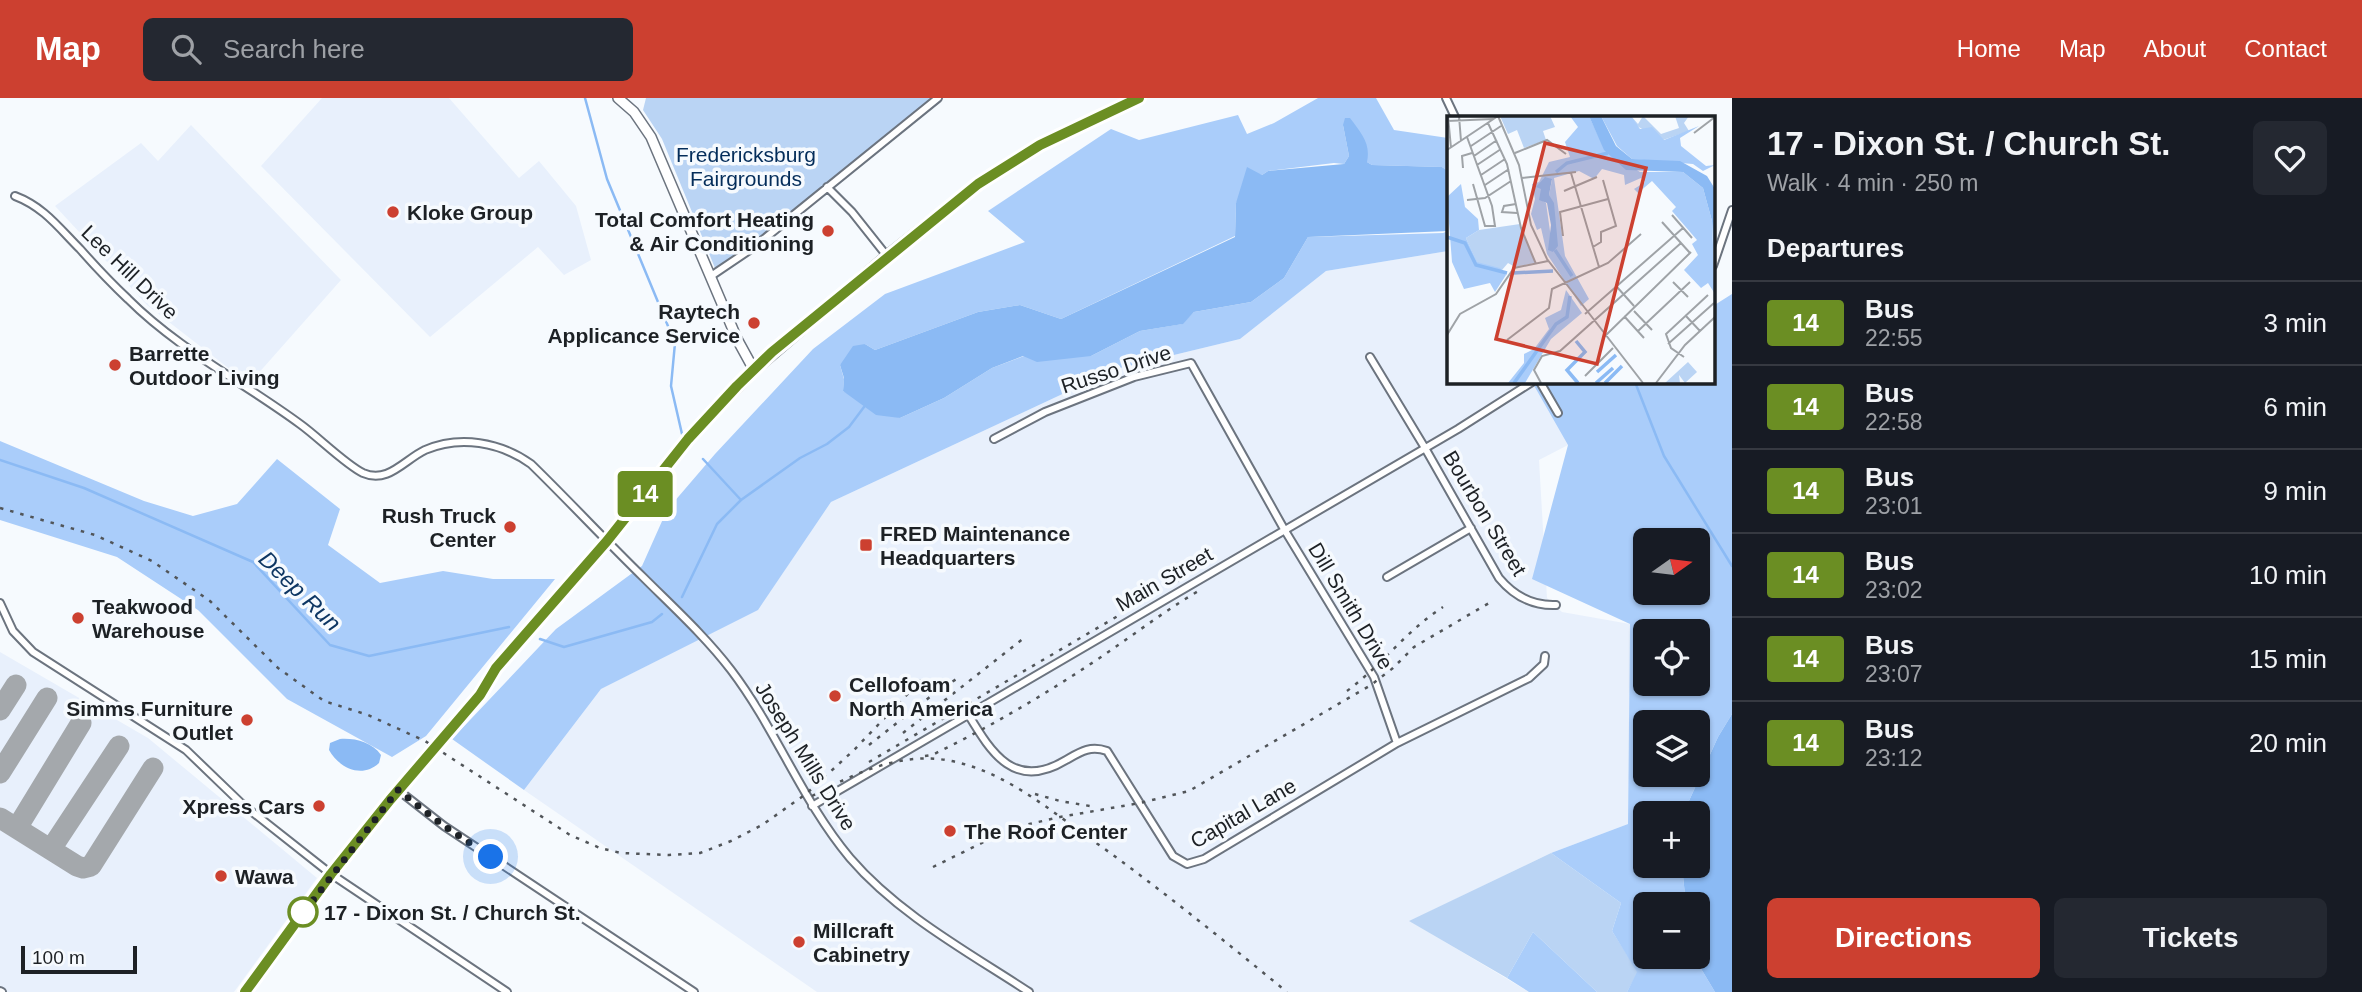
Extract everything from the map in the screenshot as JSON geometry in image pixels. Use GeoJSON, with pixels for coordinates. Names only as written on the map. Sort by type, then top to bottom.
{"type":"FeatureCollection","features":[{"type":"Feature","properties":{"kind":"main road"},"geometry":{"type":"LineString","coordinates":[[618,98],[634,112],[651,137],[737,339],[754,370]]}},
{"type":"Feature","properties":{"kind":"main road"},"geometry":{"type":"LineString","coordinates":[[245,992],[331,874],[398,790],[480,695],[496,668],[607,541],[688,439],[754,370],[887,256],[996,171],[1040,145],[1139,98]]}},
{"type":"Feature","properties":{"kind":"street"},"geometry":{"type":"LineString","coordinates":[[711,276],[738,259],[938,98]]}},
{"type":"Feature","properties":{"kind":"street"},"geometry":{"type":"LineString","coordinates":[[1446,98],[1455,116]]}},
{"type":"Feature","properties":{"kind":"street"},"geometry":{"type":"LineString","coordinates":[[827,187],[852,212],[887,256]]}},
{"type":"Feature","properties":{"kind":"street","name":"Lee Hill Drive"},"geometry":{"type":"LineString","coordinates":[[15,195],[33,202],[54,220],[127,299],[159,326],[299,424],[358,470],[370,475],[385,475],[423,451],[448,444],[469,442],[495,446],[520,456],[531,464],[607,541]]}},
{"type":"Feature","properties":{"kind":"street"},"geometry":{"type":"LineString","coordinates":[[1714,263],[1732,210]]}},
{"type":"Feature","properties":{"kind":"street","name":"Bourbon Street"},"geometry":{"type":"LineString","coordinates":[[1370,357],[1499,578],[1506,586],[1532,603],[1556,605]]}},
{"type":"Feature","properties":{"kind":"street","name":"Russo Drive"},"geometry":{"type":"LineString","coordinates":[[994,439],[1045,412],[1134,377],[1191,363],[1284,529]]}},
{"type":"Feature","properties":{"kind":"street","name":"Main Street"},"geometry":{"type":"LineString","coordinates":[[812,806],[1425,448],[1530,383]]}},
{"type":"Feature","properties":{"kind":"street"},"geometry":{"type":"LineString","coordinates":[[1541,383],[1558,413]]}},
{"type":"Feature","properties":{"kind":"street"},"geometry":{"type":"LineString","coordinates":[[1387,577],[1471,527]]}},
{"type":"Feature","properties":{"kind":"street","name":"Dill Smith Drive"},"geometry":{"type":"LineString","coordinates":[[1284,529],[1374,677],[1397,743]]}},
{"type":"Feature","properties":{"kind":"street","name":"Joseph Mills Drive"},"geometry":{"type":"LineString","coordinates":[[607,541],[730,668],[812,806],[849,857],[882,891],[1029,992]]}},
{"type":"Feature","properties":{"kind":"street"},"geometry":{"type":"LineString","coordinates":[[0,603],[13,631],[33,652],[186,750],[241,803],[331,874],[507,992]]}},
{"type":"Feature","properties":{"kind":"street","name":"Capital Lane"},"geometry":{"type":"LineString","coordinates":[[968,714],[996,756],[1006,764],[1022,770],[1045,770],[1092,748],[1107,751],[1174,856],[1187,864],[1204,859],[1397,743],[1529,678],[1544,664],[1545,656]]}},
{"type":"Feature","properties":{"kind":"street"},"geometry":{"type":"LineString","coordinates":[[398,790],[444,826],[685,990],[694,992]]}},
{"type":"Feature","properties":{"kind":"shaded area"},"geometry":{"type":"Polygon","coordinates":[[[322,98],[449,98],[519,178],[539,161],[576,206],[591,260],[564,275],[538,247],[430,337],[261,166],[322,98]]]}},
{"type":"Feature","properties":{"kind":"shaded area"},"geometry":{"type":"Polygon","coordinates":[[[1318,98],[1376,98],[1394,130],[1447,138],[1447,170],[1442,167],[1372,165],[1367,162],[1343,125],[1349,156],[1344,164],[1334,163],[1256,174],[1236,203],[1235,236],[1061,319],[1020,305],[978,312],[875,350],[865,344],[840,365],[844,379],[843,391],[900,418],[944,398],[992,368],[1024,356],[1091,356],[1140,331],[1182,324],[1194,312],[1251,302],[1284,278],[1308,237],[1447,231],[1447,251],[1326,271],[1240,339],[1116,369],[831,502],[758,610],[601,689],[524,790],[452,739],[556,629],[642,566],[667,510],[813,349],[885,294],[1025,242],[988,211],[1111,129],[1139,140],[1238,115],[1247,134],[1274,123],[1318,98]]]}},
{"type":"Feature","properties":{"kind":"shaded area"},"geometry":{"type":"Polygon","coordinates":[[[1345,118],[1350,118],[1366,144],[1367,162],[1372,165],[1442,167],[1447,170],[1447,231],[1308,237],[1284,278],[1251,302],[1194,312],[1183,324],[1140,331],[1091,356],[1037,362],[1023,356],[992,368],[944,398],[900,418],[876,415],[843,391],[844,378],[840,365],[853,346],[865,344],[875,350],[978,312],[1020,305],[1061,319],[1235,237],[1236,203],[1247,167],[1262,175],[1268,171],[1344,164],[1349,156],[1343,125],[1345,118]]]}},
{"type":"Feature","properties":{"kind":"shaded area"},"geometry":{"type":"Polygon","coordinates":[[[191,125],[341,280],[249,384],[147,305],[55,206],[141,143],[158,161],[191,125]]]}},
{"type":"Feature","properties":{"kind":"shaded area"},"geometry":{"type":"Polygon","coordinates":[[[1447,251],[1447,383],[1558,383],[1568,445],[1539,460],[1547,598],[1562,612],[1630,624],[1628,824],[1551,853],[1410,921],[1529,992],[817,992],[524,790],[601,689],[758,609],[831,502],[1116,369],[1240,339],[1326,271],[1447,251]]]}},
{"type":"Feature","properties":{"kind":"shaded area"},"geometry":{"type":"Polygon","coordinates":[[[1732,294],[1732,714],[1710,755],[1710,710],[1633,710],[1633,787],[1695,787],[1689,801],[1633,801],[1633,878],[1683,878],[1685,892],[1633,892],[1633,965],[1612,931],[1621,903],[1551,853],[1628,824],[1630,624],[1532,579],[1568,445],[1533,383],[1714,383],[1714,305],[1732,294]]]}},
{"type":"Feature","properties":{"kind":"shaded area"},"geometry":{"type":"Polygon","coordinates":[[[0,441],[144,501],[193,516],[237,504],[277,459],[340,509],[328,545],[380,583],[443,571],[493,579],[555,579],[426,736],[392,757],[287,699],[198,610],[117,557],[0,520],[0,441]]]}},
{"type":"Feature","properties":{"kind":"shaded area"},"geometry":{"type":"Polygon","coordinates":[[[0,652],[148,738],[317,878],[234,992],[0,992],[0,652]]]}},
{"type":"Feature","properties":{"kind":"shaded area"},"geometry":{"type":"Polygon","coordinates":[[[1732,714],[1732,992],[1715,992],[1701,969],[1710,969],[1710,892],[1685,892],[1683,878],[1710,878],[1710,801],[1689,801],[1695,787],[1710,787],[1710,755],[1732,714]]]}},
{"type":"Feature","properties":{"kind":"shaded area"},"geometry":{"type":"Polygon","coordinates":[[[340,739],[357,740],[373,747],[381,755],[379,763],[372,768],[358,771],[345,766],[329,750],[330,743],[340,739]]]}},
{"type":"Feature","properties":{"kind":"shaded area"},"geometry":{"type":"Polygon","coordinates":[[[1533,932],[1597,992],[1529,992],[1507,978],[1533,932]]]}},
{"type":"Feature","properties":{"kind":"shaded area"},"geometry":{"type":"Polygon","coordinates":[[[1635,969],[1701,969],[1715,992],[1627,992],[1637,972],[1635,969]]]}},
{"type":"Feature","properties":{"kind":"green space","name":"Fredericksburg Fairgrounds"},"geometry":{"type":"Polygon","coordinates":[[[646,98],[938,98],[739,259],[715,268],[662,139],[643,110],[646,98]]]}},
{"type":"Feature","properties":{"kind":"green space"},"geometry":{"type":"Polygon","coordinates":[[[1551,853],[1621,903],[1612,931],[1633,964],[1633,969],[1638,972],[1627,992],[1597,992],[1533,932],[1507,978],[1409,921],[1551,853]]]}},
{"type":"Feature","properties":{"kind":"waterway"},"geometry":{"type":"LineString","coordinates":[[585,98],[607,179],[675,343],[671,386],[682,434]]}},
{"type":"Feature","properties":{"kind":"waterway","name":"Deep Run"},"geometry":{"type":"LineString","coordinates":[[1635,383],[1664,456],[1732,566]]}},
{"type":"Feature","properties":{"kind":"waterway","name":"Deep Run"},"geometry":{"type":"LineString","coordinates":[[682,597],[717,524],[741,500],[849,427],[864,407]]}},
{"type":"Feature","properties":{"kind":"waterway"},"geometry":{"type":"LineString","coordinates":[[703,459],[741,500]]}},
{"type":"Feature","properties":{"kind":"waterway","name":"Deep Run"},"geometry":{"type":"LineString","coordinates":[[0,460],[84,488],[253,562],[330,645],[369,656],[509,627]]}},
{"type":"Feature","properties":{"kind":"waterway","name":"Deep Run"},"geometry":{"type":"LineString","coordinates":[[540,639],[564,647],[652,622],[662,614]]}},
{"type":"Feature","properties":{"kind":"taxiway"},"geometry":{"type":"LineString","coordinates":[[0,710],[16,685]]}},
{"type":"Feature","properties":{"kind":"taxiway"},"geometry":{"type":"LineString","coordinates":[[0,773],[47,698]]}},
{"type":"Feature","properties":{"kind":"taxiway"},"geometry":{"type":"LineString","coordinates":[[17,828],[81,723]]}},
{"type":"Feature","properties":{"kind":"taxiway"},"geometry":{"type":"LineString","coordinates":[[51,849],[119,746]]}},
{"type":"Feature","properties":{"kind":"taxiway"},"geometry":{"type":"LineString","coordinates":[[0,818],[77,866],[91,866],[153,768]]}},
{"type":"Feature","properties":{"kind":"railway"},"geometry":{"type":"LineString","coordinates":[[0,508],[95,535],[152,561],[210,601],[278,668],[324,701],[368,715],[425,741],[570,835],[600,848],[621,853],[700,853],[762,825],[806,794],[854,750],[921,680]]}},
{"type":"Feature","properties":{"kind":"railway"},"geometry":{"type":"LineString","coordinates":[[869,762],[1186,576]]}},
{"type":"Feature","properties":{"kind":"railway"},"geometry":{"type":"LineString","coordinates":[[925,756],[952,745],[1032,701],[1200,590]]}},
{"type":"Feature","properties":{"kind":"railway"},"geometry":{"type":"LineString","coordinates":[[933,867],[1012,828],[1189,791],[1371,685],[1414,647],[1489,603]]}},
{"type":"Feature","properties":{"kind":"railway"},"geometry":{"type":"LineString","coordinates":[[1347,691],[1418,626],[1443,607]]}},
{"type":"Feature","properties":{"kind":"railway"},"geometry":{"type":"LineString","coordinates":[[903,733],[1024,638]]}},
{"type":"Feature","properties":{"kind":"railway"},"geometry":{"type":"LineString","coordinates":[[869,745],[961,676]]}},
{"type":"Feature","properties":{"kind":"railway"},"geometry":{"type":"LineString","coordinates":[[812,796],[857,774],[905,760],[938,759],[980,769],[1018,788],[1114,856],[1287,992]]}},
{"type":"Feature","properties":{"kind":"railway"},"geometry":{"type":"LineString","coordinates":[[1035,794],[1096,807]]}},
{"type":"Feature","properties":{"kind":"bus line","name":"14"},"geometry":{"type":"LineString","coordinates":[[245,992],[331,874],[480,695],[496,668],[607,541],[710,413],[737,386],[772,352],[978,184],[1040,145],[1139,98]]}},
{"type":"Feature","properties":{"kind":"place","name":"Kloke Group"},"geometry":{"type":"Point","coordinates":[393,212]}},
{"type":"Feature","properties":{"kind":"place","name":"Total Comfort Heating & Air Conditioning"},"geometry":{"type":"Point","coordinates":[828,231]}},
{"type":"Feature","properties":{"kind":"place","name":"Raytech Applicance Service"},"geometry":{"type":"Point","coordinates":[754,323]}},
{"type":"Feature","properties":{"kind":"place","name":"Barrette Outdoor Living"},"geometry":{"type":"Point","coordinates":[115,365]}},
{"type":"Feature","properties":{"kind":"place","name":"Rush Truck Center"},"geometry":{"type":"Point","coordinates":[510,527]}},
{"type":"Feature","properties":{"kind":"place","name":"FRED Maintenance Headquarters"},"geometry":{"type":"Point","coordinates":[866,545]}},
{"type":"Feature","properties":{"kind":"place","name":"Teakwood Warehouse"},"geometry":{"type":"Point","coordinates":[78,618]}},
{"type":"Feature","properties":{"kind":"place","name":"Cellofoam North America"},"geometry":{"type":"Point","coordinates":[835,696]}},
{"type":"Feature","properties":{"kind":"place","name":"Simms Furniture Outlet"},"geometry":{"type":"Point","coordinates":[247,720]}},
{"type":"Feature","properties":{"kind":"place","name":"Xpress Cars"},"geometry":{"type":"Point","coordinates":[319,806]}},
{"type":"Feature","properties":{"kind":"place","name":"The Roof Center"},"geometry":{"type":"Point","coordinates":[950,831]}},
{"type":"Feature","properties":{"kind":"place","name":"Wawa"},"geometry":{"type":"Point","coordinates":[221,876]}},
{"type":"Feature","properties":{"kind":"place","name":"17 - Dixon St. / Church St."},"geometry":{"type":"Point","coordinates":[303,912]}},
{"type":"Feature","properties":{"kind":"place","name":"Millcraft Cabinetry"},"geometry":{"type":"Point","coordinates":[799,942]}},
{"type":"Feature","properties":{"kind":"route"},"geometry":{"type":"LineString","coordinates":[[303,912],[297,921],[398,790],[444,826],[491,857]]}}]}
